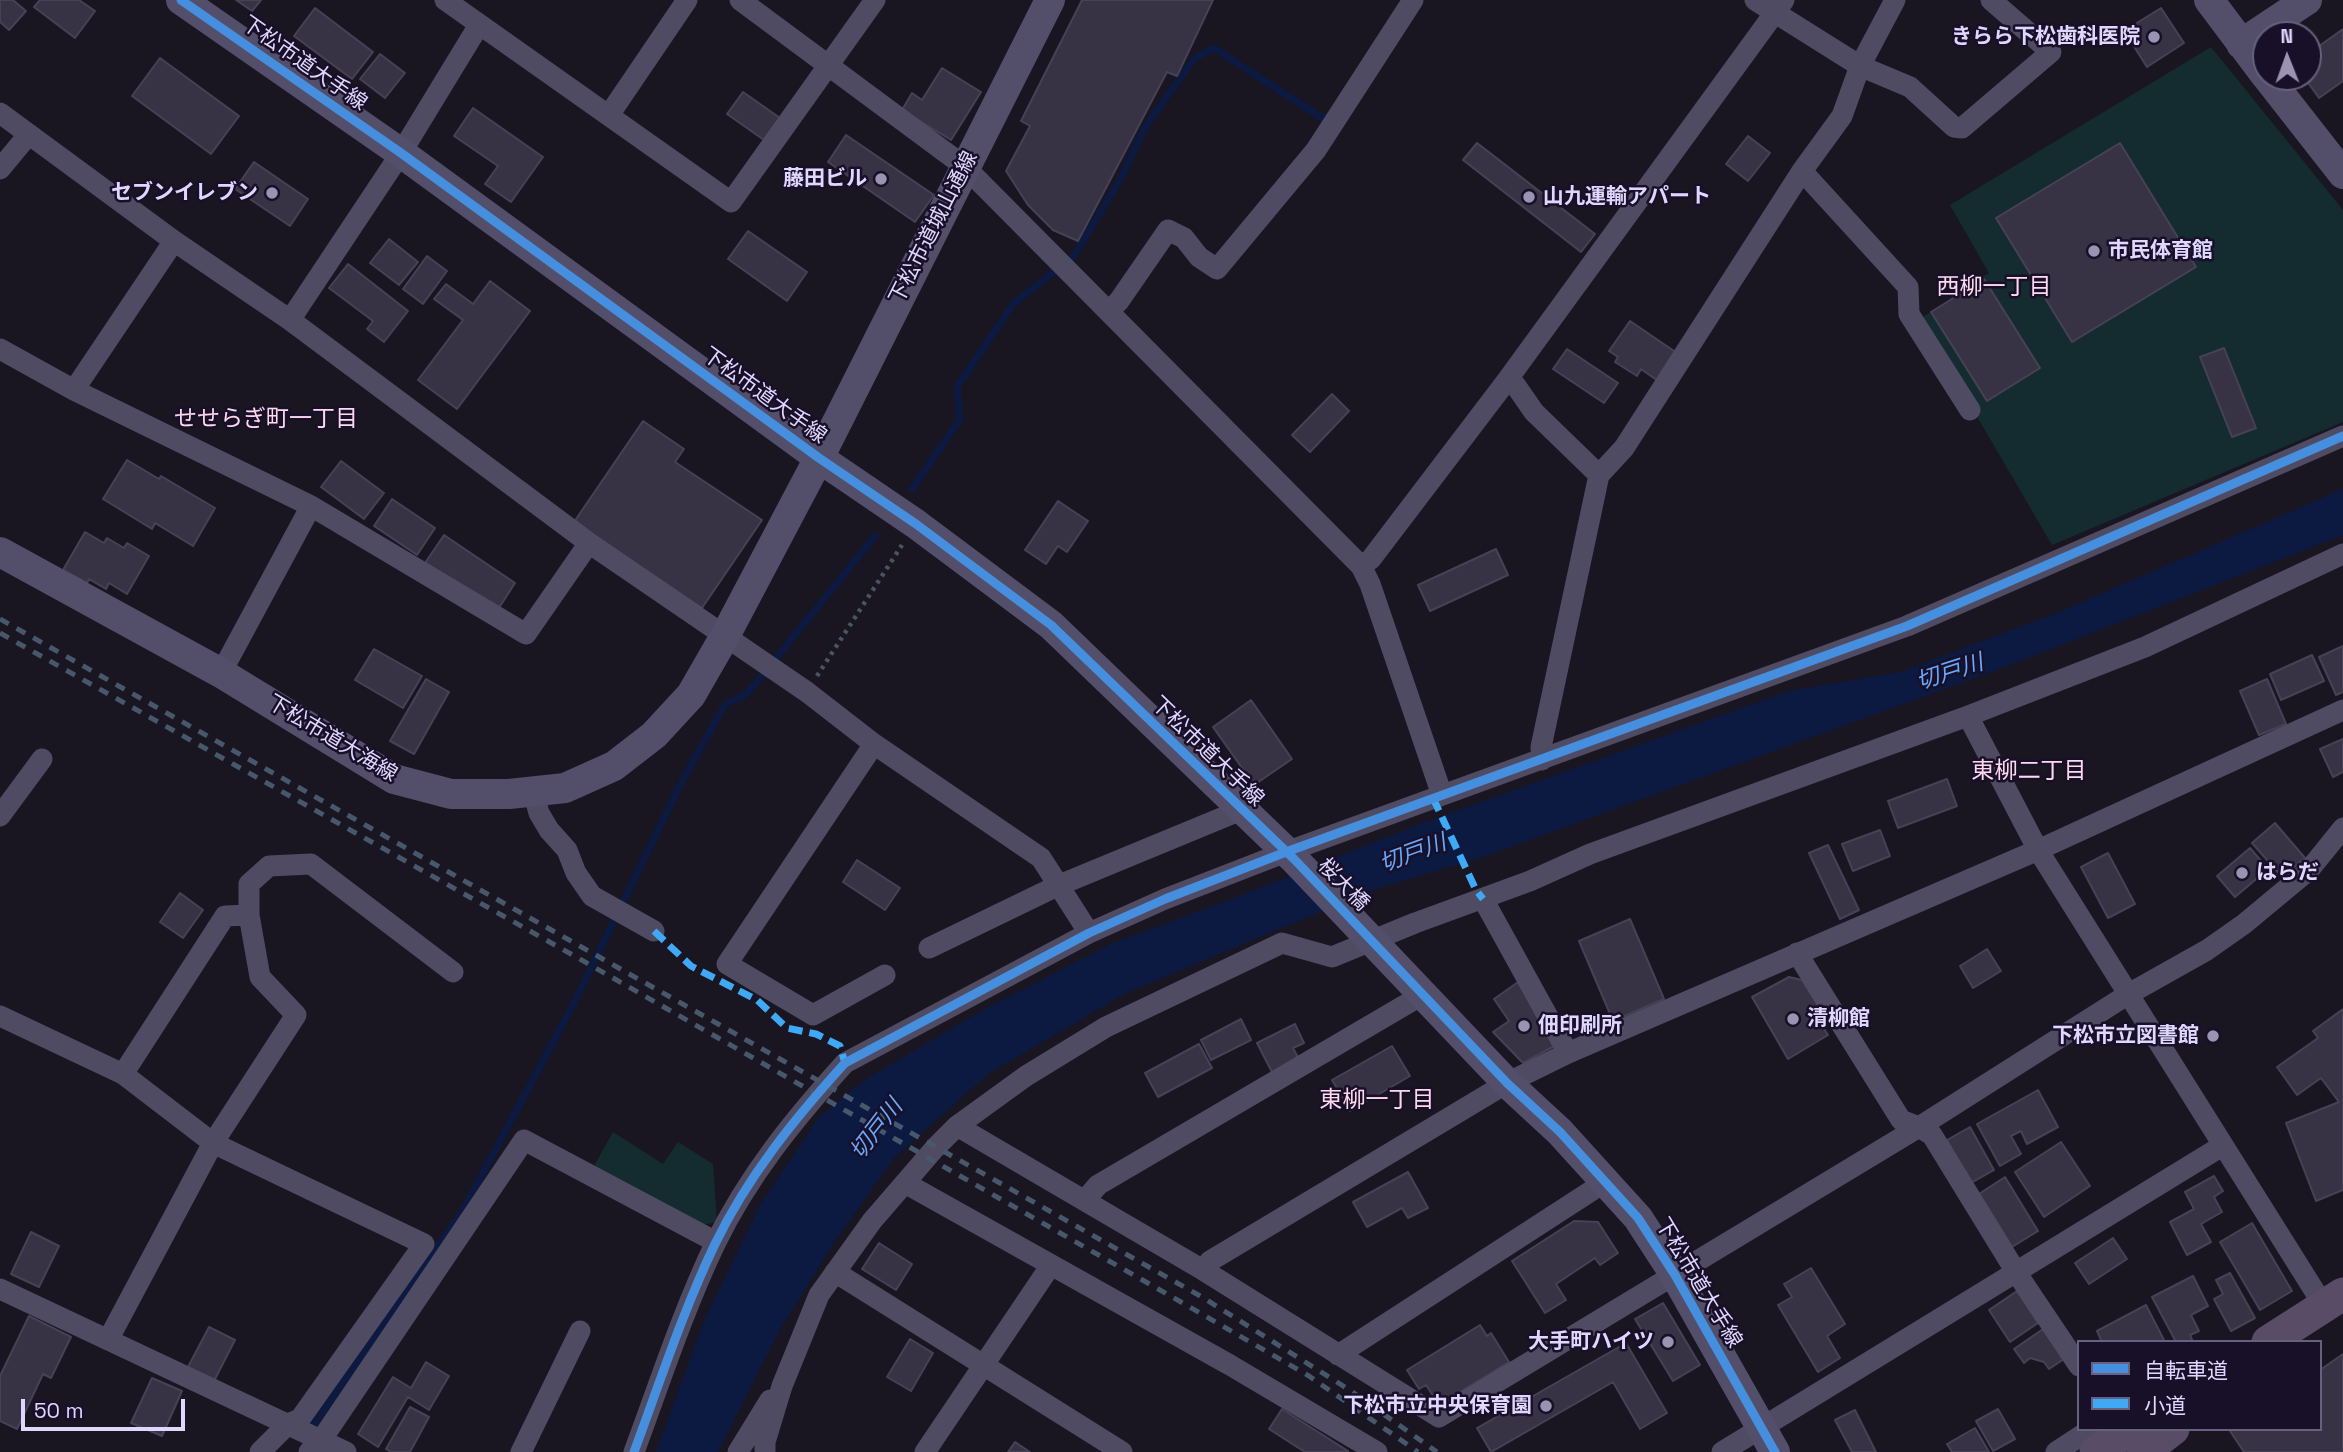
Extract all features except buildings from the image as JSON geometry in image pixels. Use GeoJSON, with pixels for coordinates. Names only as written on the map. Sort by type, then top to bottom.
{"type":"FeatureCollection","features":[{"type":"Feature","properties":{"kind":"main road"},"geometry":{"type":"LineString","coordinates":[[2271,1340],[2334,1300]]}},
{"type":"Feature","properties":{"kind":"main road"},"geometry":{"type":"LineString","coordinates":[[2284,1340],[2334,1300]]}},
{"type":"Feature","properties":{"kind":"main road"},"geometry":{"type":"LineString","coordinates":[[2096,1452],[2144,1438]]}},
{"type":"Feature","properties":{"kind":"street","name":"下松市道大手線"},"geometry":{"type":"LineString","coordinates":[[181,0],[401,153],[819,458],[916,524],[1051,625],[1290,855]]}},
{"type":"Feature","properties":{"kind":"street"},"geometry":{"type":"LineString","coordinates":[[445,0],[731,202],[875,0]]}},
{"type":"Feature","properties":{"kind":"street"},"geometry":{"type":"LineString","coordinates":[[740,0],[964,166],[1361,566],[1370,584],[1442,795]]}},
{"type":"Feature","properties":{"kind":"street","name":"下松市道城山通線"},"geometry":{"type":"LineString","coordinates":[[819,458],[1050,0]]}},
{"type":"Feature","properties":{"kind":"street"},"geometry":{"type":"LineString","coordinates":[[1109,311],[1119,301],[1168,230],[1184,238],[1199,257],[1217,269],[1315,150],[1413,0]]}},
{"type":"Feature","properties":{"kind":"street"},"geometry":{"type":"LineString","coordinates":[[1755,0],[1780,6],[1860,66],[1910,88],[1954,127],[1962,128],[2051,52],[1991,0]]}},
{"type":"Feature","properties":{"kind":"street"},"geometry":{"type":"LineString","coordinates":[[1542,760],[1541,747],[1599,475],[1624,448],[1802,170],[1842,116],[1860,66],[1895,0]]}},
{"type":"Feature","properties":{"kind":"street"},"geometry":{"type":"LineString","coordinates":[[2209,0],[2252,58]]}},
{"type":"Feature","properties":{"kind":"street"},"geometry":{"type":"LineString","coordinates":[[2241,44],[2307,0]]}},
{"type":"Feature","properties":{"kind":"street"},"geometry":{"type":"LineString","coordinates":[[608,115],[679,3]]}},
{"type":"Feature","properties":{"kind":"street"},"geometry":{"type":"LineString","coordinates":[[1361,566],[1371,559],[1508,379],[1780,6]]}},
{"type":"Feature","properties":{"kind":"street"},"geometry":{"type":"LineString","coordinates":[[290,320],[401,153],[479,25]]}},
{"type":"Feature","properties":{"kind":"street"},"geometry":{"type":"LineString","coordinates":[[2279,91],[2343,174]]}},
{"type":"Feature","properties":{"kind":"street"},"geometry":{"type":"LineString","coordinates":[[0,113],[174,241],[290,320],[589,543],[807,692],[874,744],[1041,858],[1090,933]]}},
{"type":"Feature","properties":{"kind":"street"},"geometry":{"type":"LineString","coordinates":[[0,169],[29,134]]}},
{"type":"Feature","properties":{"kind":"street"},"geometry":{"type":"LineString","coordinates":[[1802,170],[1908,287],[1909,314],[1970,410]]}},
{"type":"Feature","properties":{"kind":"street"},"geometry":{"type":"LineString","coordinates":[[74,390],[174,241]]}},
{"type":"Feature","properties":{"kind":"street"},"geometry":{"type":"LineString","coordinates":[[0,349],[74,390],[311,506],[526,634],[589,543]]}},
{"type":"Feature","properties":{"kind":"street"},"geometry":{"type":"LineString","coordinates":[[1508,379],[1534,412],[1599,475]]}},
{"type":"Feature","properties":{"kind":"street"},"geometry":{"type":"LineString","coordinates":[[634,1452],[684,1316],[716,1242],[771,1150],[845,1063],[1090,933],[1165,899],[1290,855],[1442,795],[1710,696],[1907,626],[2343,436]]}},
{"type":"Feature","properties":{"kind":"street","name":"下松市道大海線"},"geometry":{"type":"LineString","coordinates":[[0,552],[221,673],[394,779],[451,794],[565,788],[614,766],[654,735],[691,695],[819,458]]}},
{"type":"Feature","properties":{"kind":"street"},"geometry":{"type":"LineString","coordinates":[[221,673],[311,506]]}},
{"type":"Feature","properties":{"kind":"street"},"geometry":{"type":"LineString","coordinates":[[765,1452],[765,1442],[782,1386],[819,1295],[872,1221],[925,1157],[957,1126],[1026,1076],[1106,1027],[1282,943],[1332,957],[1371,938],[1483,899],[1590,854],[1968,716],[2145,647],[2343,554]]}},
{"type":"Feature","properties":{"kind":"street"},"geometry":{"type":"LineString","coordinates":[[1203,1270],[1210,1261],[1507,1083],[1568,1053],[2038,850],[2343,710]]}},
{"type":"Feature","properties":{"kind":"street"},"geometry":{"type":"LineString","coordinates":[[1968,716],[2038,850],[2127,995],[2222,1146],[2334,1300]]}},
{"type":"Feature","properties":{"kind":"street"},"geometry":{"type":"LineString","coordinates":[[874,744],[727,964],[813,1015],[885,975]]}},
{"type":"Feature","properties":{"kind":"street"},"geometry":{"type":"LineString","coordinates":[[0,816],[42,759]]}},
{"type":"Feature","properties":{"kind":"street"},"geometry":{"type":"LineString","coordinates":[[533,791],[539,813],[549,830],[567,850],[576,873],[592,896],[653,931]]}},
{"type":"Feature","properties":{"kind":"street"},"geometry":{"type":"LineString","coordinates":[[929,948],[1057,886],[1241,810]]}},
{"type":"Feature","properties":{"kind":"street"},"geometry":{"type":"LineString","coordinates":[[957,1126],[1203,1270],[1439,1417],[1919,1126],[2127,995],[2207,950],[2244,924],[2309,870],[2343,828]]}},
{"type":"Feature","properties":{"kind":"street","name":"桜大橋"},"geometry":{"type":"LineString","coordinates":[[1290,855],[1371,938]]}},
{"type":"Feature","properties":{"kind":"street"},"geometry":{"type":"LineString","coordinates":[[108,1340],[213,1143],[296,1015],[260,977],[249,915],[249,884],[270,866],[312,864],[453,972]]}},
{"type":"Feature","properties":{"kind":"street"},"geometry":{"type":"LineString","coordinates":[[1483,899],[1568,1053]]}},
{"type":"Feature","properties":{"kind":"street"},"geometry":{"type":"LineString","coordinates":[[123,1074],[225,916],[249,915]]}},
{"type":"Feature","properties":{"kind":"street","name":"下松市道大手線"},"geometry":{"type":"LineString","coordinates":[[1371,938],[1507,1083],[1560,1132],[1638,1218],[1675,1275],[1768,1439]]}},
{"type":"Feature","properties":{"kind":"street"},"geometry":{"type":"LineString","coordinates":[[1797,953],[1901,1120],[1919,1126],[1932,1135],[2016,1272],[2077,1363]]}},
{"type":"Feature","properties":{"kind":"street"},"geometry":{"type":"LineString","coordinates":[[1085,1200],[1098,1185],[1422,995]]}},
{"type":"Feature","properties":{"kind":"street"},"geometry":{"type":"LineString","coordinates":[[0,1016],[123,1074],[213,1143],[424,1244],[300,1419],[307,1436]]}},
{"type":"Feature","properties":{"kind":"street"},"geometry":{"type":"LineString","coordinates":[[260,1452],[307,1436],[524,1140],[716,1242]]}},
{"type":"Feature","properties":{"kind":"street"},"geometry":{"type":"LineString","coordinates":[[1722,1452],[1768,1439],[2016,1272],[2222,1146]]}},
{"type":"Feature","properties":{"kind":"street"},"geometry":{"type":"LineString","coordinates":[[1338,1355],[1605,1182]]}},
{"type":"Feature","properties":{"kind":"street"},"geometry":{"type":"LineString","coordinates":[[905,1183],[1230,1365],[1373,1451]]}},
{"type":"Feature","properties":{"kind":"street"},"geometry":{"type":"LineString","coordinates":[[925,1452],[1051,1265]]}},
{"type":"Feature","properties":{"kind":"street"},"geometry":{"type":"LineString","coordinates":[[835,1272],[1122,1452]]}},
{"type":"Feature","properties":{"kind":"street"},"geometry":{"type":"LineString","coordinates":[[0,1289],[307,1436],[346,1452]]}},
{"type":"Feature","properties":{"kind":"street"},"geometry":{"type":"LineString","coordinates":[[521,1452],[580,1331]]}},
{"type":"Feature","properties":{"kind":"street"},"geometry":{"type":"LineString","coordinates":[[738,1452],[773,1394],[782,1386]]}},
{"type":"Feature","properties":{"kind":"street"},"geometry":{"type":"LineString","coordinates":[[2056,1452],[2088,1431]]}},
{"type":"Feature","properties":{"kind":"path"},"geometry":{"type":"LineString","coordinates":[[807,692],[916,524]]}},
{"type":"Feature","properties":{"kind":"green space"},"geometry":{"type":"Polygon","coordinates":[[[2211,47],[2343,210],[2343,422],[2052,545],[1920,319],[1989,273],[1950,205],[2211,47]]]}},
{"type":"Feature","properties":{"kind":"green space"},"geometry":{"type":"Polygon","coordinates":[[[613,1132],[663,1164],[678,1142],[713,1164],[717,1222],[701,1225],[594,1166],[613,1132]]]}},
{"type":"Feature","properties":{"kind":"water","name":"切戸川"},"geometry":{"type":"Polygon","coordinates":[[[2343,489],[2343,535],[1994,671],[1480,858],[1375,889],[1126,993],[988,1074],[894,1158],[835,1241],[778,1333],[718,1452],[656,1452],[704,1321],[760,1205],[819,1117],[866,1079],[985,1009],[1111,944],[1412,827],[1789,691],[1901,672],[2059,612],[2343,489]]]}},
{"type":"Feature","properties":{"kind":"waterway"},"geometry":{"type":"LineString","coordinates":[[912,489],[960,419],[957,387],[1014,303],[1073,257],[1120,180],[1146,126],[1194,59],[1214,48],[1325,120],[1327,116]]}},
{"type":"Feature","properties":{"kind":"waterway"},"geometry":{"type":"LineString","coordinates":[[308,1433],[462,1212],[574,1003],[679,787],[725,704],[744,696],[756,683],[875,536]]}},
{"type":"Feature","properties":{"kind":"railway"},"geometry":{"type":"LineString","coordinates":[[0,619],[1202,1297],[1348,1389],[1437,1452]]}},
{"type":"Feature","properties":{"kind":"railway"},"geometry":{"type":"LineString","coordinates":[[0,633],[578,958],[1181,1302],[1309,1376],[1418,1452]]}},
{"type":"Feature","properties":{"kind":"marked path"},"geometry":{"type":"LineString","coordinates":[[1433,798],[1476,890],[1483,899]]}},
{"type":"Feature","properties":{"kind":"marked path"},"geometry":{"type":"LineString","coordinates":[[654,931],[691,966],[757,1000],[787,1028],[816,1034],[840,1046],[845,1063]]}},
{"type":"Feature","properties":{"kind":"cycle path"},"geometry":{"type":"LineString","coordinates":[[181,0],[401,153],[819,458],[916,524],[1051,625],[1294,859],[1507,1083],[1560,1132],[1638,1218],[1675,1275],[1775,1452]]}},
{"type":"Feature","properties":{"kind":"cycle path"},"geometry":{"type":"LineString","coordinates":[[634,1452],[692,1295],[728,1219],[757,1171],[808,1105],[845,1063],[1089,933],[1165,899],[1286,852],[1907,626],[2343,436]]}},
{"type":"Feature","properties":{"kind":"place","name":"きらら下松歯科医院"},"geometry":{"type":"Point","coordinates":[2154,37]}},
{"type":"Feature","properties":{"kind":"place","name":"藤田ビル"},"geometry":{"type":"Point","coordinates":[881,179]}},
{"type":"Feature","properties":{"kind":"place","name":"セブンイレブン"},"geometry":{"type":"Point","coordinates":[272,193]}},
{"type":"Feature","properties":{"kind":"place","name":"山九運輸アパート"},"geometry":{"type":"Point","coordinates":[1529,197]}},
{"type":"Feature","properties":{"kind":"place","name":"市民体育館"},"geometry":{"type":"Point","coordinates":[2094,251]}},
{"type":"Feature","properties":{"kind":"place","name":"はらだ"},"geometry":{"type":"Point","coordinates":[2242,873]}},
{"type":"Feature","properties":{"kind":"place","name":"清柳館"},"geometry":{"type":"Point","coordinates":[1793,1019]}},
{"type":"Feature","properties":{"kind":"place","name":"佃印刷所"},"geometry":{"type":"Point","coordinates":[1524,1026]}},
{"type":"Feature","properties":{"kind":"place","name":"下松市立図書館"},"geometry":{"type":"Point","coordinates":[2213,1036]}},
{"type":"Feature","properties":{"kind":"place","name":"大手町ハイツ"},"geometry":{"type":"Point","coordinates":[1668,1342]}},
{"type":"Feature","properties":{"kind":"place","name":"下松市立中央保育園"},"geometry":{"type":"Point","coordinates":[1546,1406]}},
{"type":"Feature","properties":{"kind":"district","name":"西柳一丁目"},"geometry":{"type":"Point","coordinates":[1994,288]}},
{"type":"Feature","properties":{"kind":"district","name":"せせらぎ町一丁目"},"geometry":{"type":"Point","coordinates":[266,420]}},
{"type":"Feature","properties":{"kind":"district","name":"東柳二丁目"},"geometry":{"type":"Point","coordinates":[2029,772]}},
{"type":"Feature","properties":{"kind":"district","name":"東柳一丁目"},"geometry":{"type":"Point","coordinates":[1377,1101]}}]}
